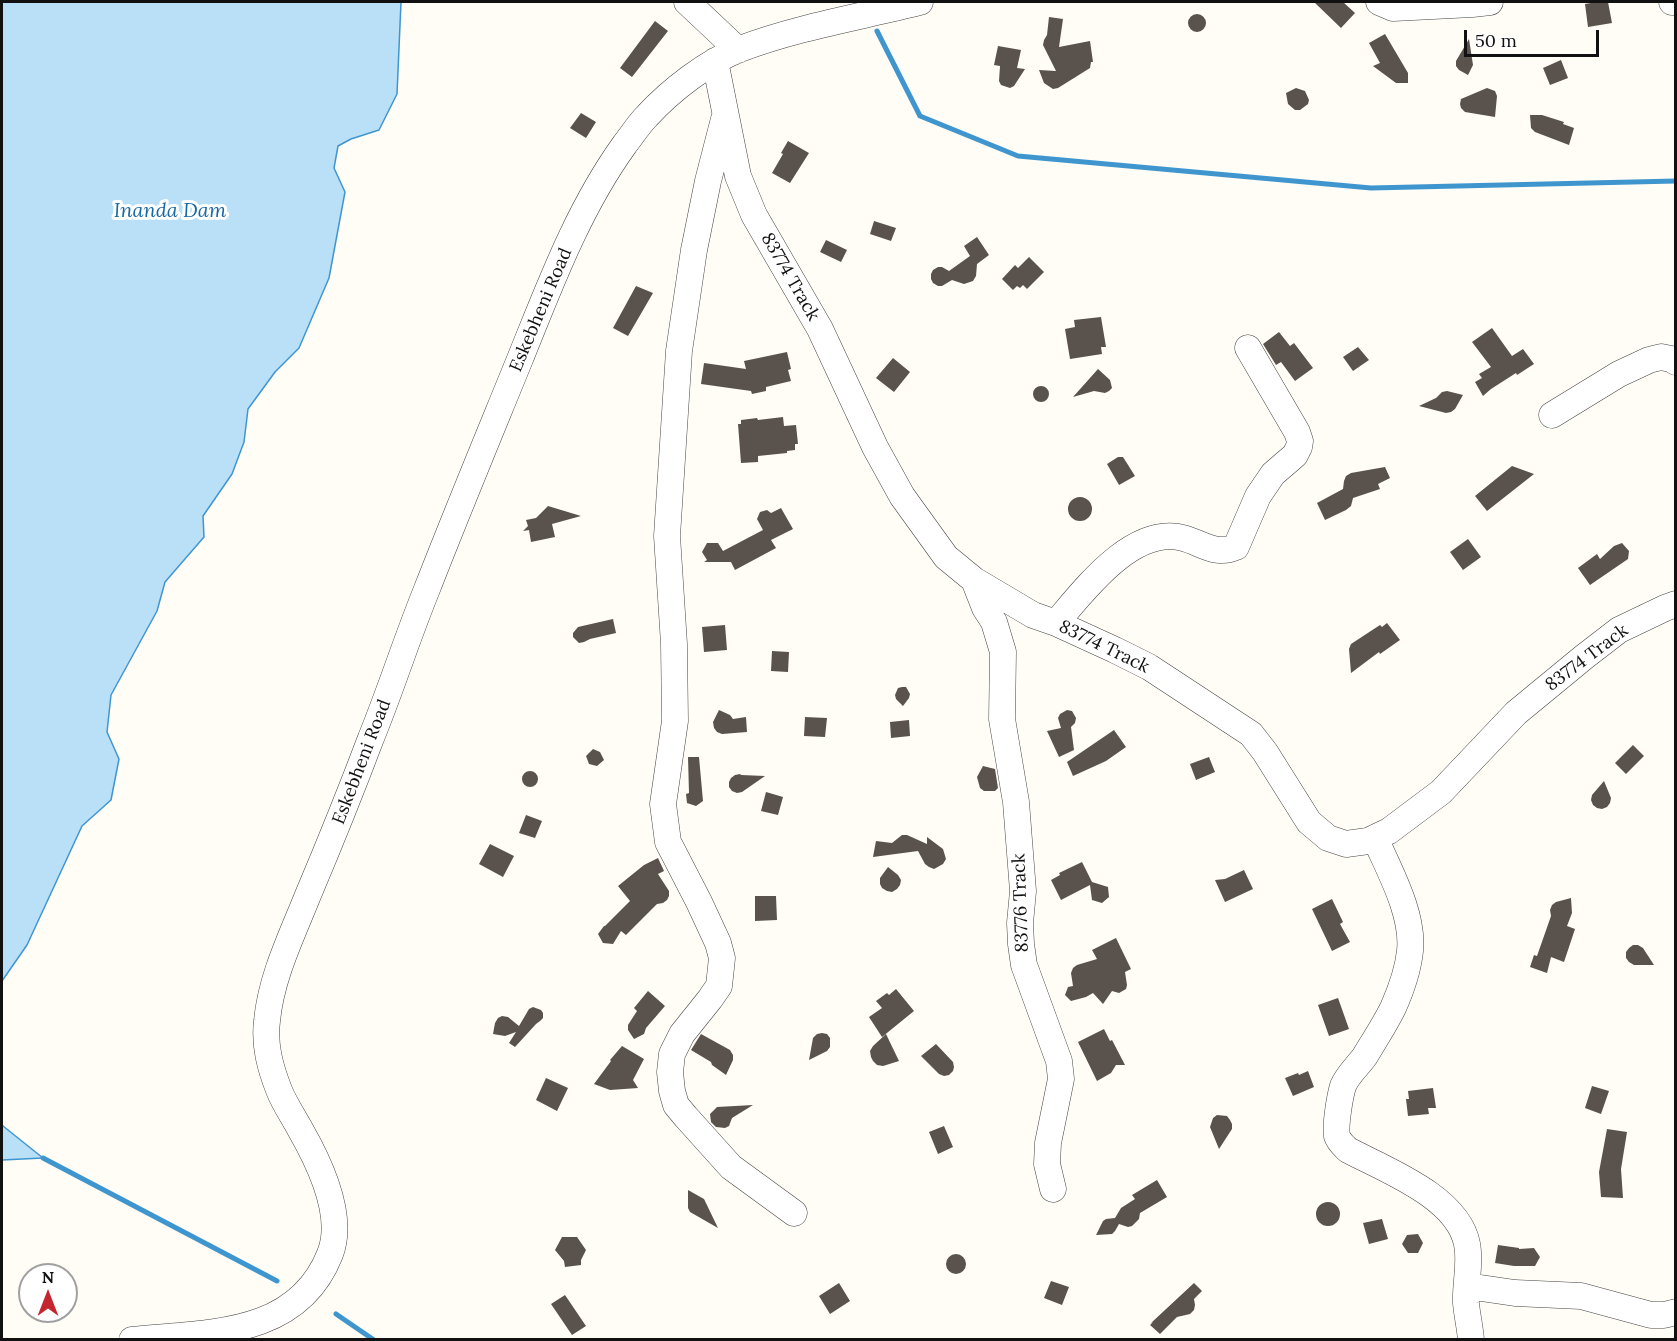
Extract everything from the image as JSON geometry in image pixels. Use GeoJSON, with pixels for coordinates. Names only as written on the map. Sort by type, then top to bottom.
{"type":"FeatureCollection","features":[{"type":"Feature","properties":{"kind":"street"},"geometry":{"type":"LineString","coordinates":[[687,2],[738,50]]}},
{"type":"Feature","properties":{"kind":"street","name":"Eskebheni Road"},"geometry":{"type":"LineString","coordinates":[[132,1340],[208,1334],[245,1327],[272,1318],[290,1307],[315,1282],[330,1256],[335,1237],[334,1211],[326,1184],[303,1133],[280,1094],[267,1054],[266,1025],[271,992],[379,720],[426,590],[558,266],[587,204],[613,160],[645,117],[681,84],[715,61],[738,50],[786,34],[920,2]]}},
{"type":"Feature","properties":{"kind":"street"},"geometry":{"type":"LineString","coordinates":[[1379,2],[1393,8],[1490,2]]}},
{"type":"Feature","properties":{"kind":"street","name":"83774 Track"},"geometry":{"type":"LineString","coordinates":[[715,61],[738,176],[754,214],[820,329],[875,447],[902,496],[946,557],[975,580],[1033,615],[1056,623],[1149,667],[1251,734],[1309,822],[1328,838],[1346,844],[1368,841],[1389,831],[1441,792],[1516,713],[1584,657],[1620,630],[1676,604]]}},
{"type":"Feature","properties":{"kind":"street"},"geometry":{"type":"LineString","coordinates":[[726,113],[708,181],[694,250],[679,351],[667,536],[674,644],[675,722],[663,804],[668,842],[718,943],[722,958],[721,976],[719,986],[682,1034],[672,1054],[670,1072],[676,1105],[686,1117],[731,1167],[794,1214]]}},
{"type":"Feature","properties":{"kind":"street"},"geometry":{"type":"LineString","coordinates":[[1056,623],[1089,585],[1139,543],[1174,536],[1219,551],[1236,547],[1258,496],[1273,474],[1295,455],[1300,441],[1248,348]]}},
{"type":"Feature","properties":{"kind":"street"},"geometry":{"type":"LineString","coordinates":[[1552,415],[1619,374],[1649,360],[1661,357],[1676,362]]}},
{"type":"Feature","properties":{"kind":"street","name":"83776 Track"},"geometry":{"type":"LineString","coordinates":[[975,580],[996,629],[1003,652],[1002,719],[1016,802],[1023,891],[1020,923],[1022,954],[1059,1061],[1061,1079],[1048,1143],[1047,1164],[1053,1189]]}},
{"type":"Feature","properties":{"kind":"street"},"geometry":{"type":"LineString","coordinates":[[1375,838],[1410,927],[1411,948],[1407,969],[1392,1009],[1364,1057],[1351,1072],[1344,1085],[1337,1135],[1348,1150],[1419,1186],[1452,1214],[1467,1244],[1466,1303],[1471,1340]]}},
{"type":"Feature","properties":{"kind":"street"},"geometry":{"type":"LineString","coordinates":[[1467,1286],[1515,1293],[1581,1296],[1651,1315],[1676,1312]]}},
{"type":"Feature","properties":{"kind":"water","name":"Inanda Dam"},"geometry":{"type":"Polygon","coordinates":[[[2,2],[401,2],[397,94],[379,130],[338,146],[334,168],[345,192],[329,278],[299,348],[275,372],[248,409],[244,442],[232,474],[203,516],[204,537],[165,582],[157,611],[111,695],[107,732],[119,759],[111,800],[82,826],[27,945],[2,981],[2,2]]]}},
{"type":"Feature","properties":{"kind":"water"},"geometry":{"type":"Polygon","coordinates":[[[2,1124],[3,1126],[43,1158],[2,1160],[2,1124]]]}},
{"type":"Feature","properties":{"kind":"building"},"geometry":{"type":"Polygon","coordinates":[[[1314,2],[1343,2],[1355,13],[1341,28],[1314,2]]]}},
{"type":"Feature","properties":{"kind":"building"},"geometry":{"type":"Polygon","coordinates":[[[1608,2],[1612,23],[1588,27],[1585,4],[1608,2]]]}},
{"type":"Feature","properties":{"kind":"building"},"geometry":{"type":"Polygon","coordinates":[[[1197,14],[1203,17],[1206,23],[1203,29],[1197,32],[1191,29],[1188,23],[1191,17],[1197,14]]]}},
{"type":"Feature","properties":{"kind":"building"},"geometry":{"type":"Polygon","coordinates":[[[1049,17],[1063,19],[1059,47],[1090,41],[1093,62],[1090,68],[1053,89],[1044,83],[1039,70],[1056,71],[1043,45],[1047,35],[1049,17]]]}},
{"type":"Feature","properties":{"kind":"building"},"geometry":{"type":"Polygon","coordinates":[[[655,21],[668,31],[632,77],[620,68],[655,21]]]}},
{"type":"Feature","properties":{"kind":"building"},"geometry":{"type":"Polygon","coordinates":[[[1385,34],[1408,73],[1408,83],[1396,83],[1373,66],[1380,63],[1369,43],[1385,34]]]}},
{"type":"Feature","properties":{"kind":"building"},"geometry":{"type":"Polygon","coordinates":[[[1469,39],[1473,65],[1468,75],[1459,70],[1456,61],[1469,39]]]}},
{"type":"Feature","properties":{"kind":"building"},"geometry":{"type":"Polygon","coordinates":[[[998,46],[1021,50],[1017,68],[1025,69],[1014,86],[1010,88],[1001,85],[1000,66],[994,65],[998,46]]]}},
{"type":"Feature","properties":{"kind":"building"},"geometry":{"type":"Polygon","coordinates":[[[1561,60],[1568,78],[1550,85],[1543,68],[1561,60]]]}},
{"type":"Feature","properties":{"kind":"building"},"geometry":{"type":"Polygon","coordinates":[[[1296,88],[1305,91],[1309,100],[1308,104],[1300,110],[1295,110],[1288,104],[1286,93],[1296,88]]]}},
{"type":"Feature","properties":{"kind":"building"},"geometry":{"type":"Polygon","coordinates":[[[1487,88],[1495,91],[1497,96],[1495,117],[1465,112],[1461,108],[1461,99],[1487,88]]]}},
{"type":"Feature","properties":{"kind":"building"},"geometry":{"type":"Polygon","coordinates":[[[581,113],[596,122],[586,138],[570,128],[581,113]]]}},
{"type":"Feature","properties":{"kind":"building"},"geometry":{"type":"Polygon","coordinates":[[[1530,115],[1542,115],[1574,128],[1569,145],[1535,132],[1531,128],[1530,115]]]}},
{"type":"Feature","properties":{"kind":"building"},"geometry":{"type":"Polygon","coordinates":[[[788,141],[809,153],[790,183],[772,173],[788,141]]]}},
{"type":"Feature","properties":{"kind":"building"},"geometry":{"type":"Polygon","coordinates":[[[874,221],[896,228],[891,241],[870,234],[874,221]]]}},
{"type":"Feature","properties":{"kind":"building"},"geometry":{"type":"Polygon","coordinates":[[[977,237],[989,255],[977,264],[973,281],[964,284],[952,280],[942,286],[933,283],[931,274],[933,270],[942,267],[949,271],[970,256],[964,246],[977,237]]]}},
{"type":"Feature","properties":{"kind":"building"},"geometry":{"type":"Polygon","coordinates":[[[826,240],[847,250],[841,262],[820,252],[826,240]]]}},
{"type":"Feature","properties":{"kind":"building"},"geometry":{"type":"Polygon","coordinates":[[[1029,257],[1044,272],[1027,289],[1023,285],[1013,290],[1002,279],[1015,265],[1018,268],[1029,257]]]}},
{"type":"Feature","properties":{"kind":"building"},"geometry":{"type":"Polygon","coordinates":[[[636,286],[653,293],[628,336],[613,328],[636,286]]]}},
{"type":"Feature","properties":{"kind":"building"},"geometry":{"type":"Polygon","coordinates":[[[1101,317],[1106,347],[1101,347],[1102,354],[1070,359],[1065,329],[1075,327],[1074,320],[1101,317]]]}},
{"type":"Feature","properties":{"kind":"building"},"geometry":{"type":"Polygon","coordinates":[[[1492,328],[1512,356],[1523,349],[1534,364],[1517,375],[1516,373],[1483,396],[1475,382],[1482,378],[1479,374],[1491,367],[1472,342],[1492,328]]]}},
{"type":"Feature","properties":{"kind":"building"},"geometry":{"type":"Polygon","coordinates":[[[1279,332],[1290,346],[1294,343],[1313,368],[1295,381],[1281,362],[1276,365],[1263,344],[1279,332]]]}},
{"type":"Feature","properties":{"kind":"building"},"geometry":{"type":"Polygon","coordinates":[[[1358,347],[1369,360],[1353,371],[1343,357],[1358,347]]]}},
{"type":"Feature","properties":{"kind":"building"},"geometry":{"type":"Polygon","coordinates":[[[787,352],[791,381],[766,387],[766,391],[752,394],[751,391],[701,384],[704,363],[746,369],[744,361],[787,352]]]}},
{"type":"Feature","properties":{"kind":"building"},"geometry":{"type":"Polygon","coordinates":[[[893,358],[910,372],[894,392],[876,378],[893,358]]]}},
{"type":"Feature","properties":{"kind":"building"},"geometry":{"type":"Polygon","coordinates":[[[1098,369],[1110,380],[1112,388],[1105,393],[1094,391],[1073,397],[1098,369]]]}},
{"type":"Feature","properties":{"kind":"building"},"geometry":{"type":"Polygon","coordinates":[[[1041,386],[1047,388],[1049,394],[1047,400],[1041,402],[1035,400],[1033,394],[1035,388],[1041,386]]]}},
{"type":"Feature","properties":{"kind":"building"},"geometry":{"type":"Polygon","coordinates":[[[1442,392],[1463,395],[1451,412],[1446,413],[1419,406],[1436,398],[1442,392]]]}},
{"type":"Feature","properties":{"kind":"building"},"geometry":{"type":"Polygon","coordinates":[[[783,417],[784,426],[796,425],[798,444],[795,444],[795,450],[758,456],[758,462],[741,463],[738,424],[741,424],[741,420],[783,417]]]}},
{"type":"Feature","properties":{"kind":"building"},"geometry":{"type":"Polygon","coordinates":[[[1118,457],[1123,457],[1135,476],[1119,485],[1107,464],[1118,457]]]}},
{"type":"Feature","properties":{"kind":"building"},"geometry":{"type":"Polygon","coordinates":[[[1512,466],[1534,474],[1487,511],[1475,496],[1512,466]]]}},
{"type":"Feature","properties":{"kind":"building"},"geometry":{"type":"Polygon","coordinates":[[[1385,467],[1390,478],[1378,484],[1380,489],[1353,498],[1351,506],[1346,510],[1325,520],[1317,503],[1343,489],[1346,476],[1385,467]]]}},
{"type":"Feature","properties":{"kind":"building"},"geometry":{"type":"Polygon","coordinates":[[[1075,497],[1085,497],[1092,504],[1092,514],[1085,521],[1075,521],[1068,514],[1068,504],[1075,497]]]}},
{"type":"Feature","properties":{"kind":"building"},"geometry":{"type":"Polygon","coordinates":[[[548,506],[581,516],[552,524],[555,537],[531,542],[529,530],[523,531],[528,526],[526,520],[536,518],[548,506]]]}},
{"type":"Feature","properties":{"kind":"building"},"geometry":{"type":"Polygon","coordinates":[[[781,508],[793,529],[771,540],[776,548],[735,570],[731,562],[704,562],[707,560],[702,552],[707,543],[718,543],[723,551],[763,530],[757,519],[760,512],[767,510],[771,513],[781,508]]]}},
{"type":"Feature","properties":{"kind":"building"},"geometry":{"type":"Polygon","coordinates":[[[1468,539],[1481,557],[1463,570],[1450,552],[1468,539]]]}},
{"type":"Feature","properties":{"kind":"building"},"geometry":{"type":"Polygon","coordinates":[[[1622,543],[1629,551],[1628,559],[1590,585],[1578,568],[1597,554],[1600,559],[1614,546],[1622,543]]]}},
{"type":"Feature","properties":{"kind":"building"},"geometry":{"type":"Polygon","coordinates":[[[613,619],[616,633],[579,643],[573,637],[578,627],[613,619]]]}},
{"type":"Feature","properties":{"kind":"building"},"geometry":{"type":"Polygon","coordinates":[[[1387,623],[1400,640],[1351,673],[1349,649],[1351,644],[1387,623]]]}},
{"type":"Feature","properties":{"kind":"building"},"geometry":{"type":"Polygon","coordinates":[[[725,625],[727,650],[704,652],[702,627],[725,625]]]}},
{"type":"Feature","properties":{"kind":"building"},"geometry":{"type":"Polygon","coordinates":[[[772,651],[789,652],[788,672],[771,671],[772,651]]]}},
{"type":"Feature","properties":{"kind":"building"},"geometry":{"type":"Polygon","coordinates":[[[906,687],[910,694],[903,706],[895,695],[898,688],[906,687]]]}},
{"type":"Feature","properties":{"kind":"building"},"geometry":{"type":"Polygon","coordinates":[[[719,710],[733,719],[746,717],[747,732],[722,734],[717,732],[713,722],[719,710]]]}},
{"type":"Feature","properties":{"kind":"building"},"geometry":{"type":"Polygon","coordinates":[[[1067,710],[1072,711],[1076,718],[1071,727],[1074,750],[1059,757],[1047,731],[1061,728],[1058,718],[1067,710]]]}},
{"type":"Feature","properties":{"kind":"building"},"geometry":{"type":"Polygon","coordinates":[[[805,717],[827,718],[825,737],[804,736],[805,717]]]}},
{"type":"Feature","properties":{"kind":"building"},"geometry":{"type":"Polygon","coordinates":[[[909,720],[910,736],[891,738],[890,722],[909,720]]]}},
{"type":"Feature","properties":{"kind":"building"},"geometry":{"type":"Polygon","coordinates":[[[1114,730],[1126,747],[1106,761],[1073,776],[1067,762],[1114,730]]]}},
{"type":"Feature","properties":{"kind":"building"},"geometry":{"type":"Polygon","coordinates":[[[1633,745],[1644,756],[1626,774],[1615,763],[1633,745]]]}},
{"type":"Feature","properties":{"kind":"building"},"geometry":{"type":"Polygon","coordinates":[[[593,749],[600,752],[604,760],[597,766],[589,764],[586,756],[593,749]]]}},
{"type":"Feature","properties":{"kind":"building"},"geometry":{"type":"Polygon","coordinates":[[[688,757],[699,757],[703,801],[696,806],[687,803],[688,757]]]}},
{"type":"Feature","properties":{"kind":"building"},"geometry":{"type":"Polygon","coordinates":[[[1209,757],[1215,772],[1196,780],[1190,764],[1209,757]]]}},
{"type":"Feature","properties":{"kind":"building"},"geometry":{"type":"Polygon","coordinates":[[[983,766],[995,769],[998,788],[995,791],[984,791],[980,788],[977,777],[983,766]]]}},
{"type":"Feature","properties":{"kind":"building"},"geometry":{"type":"Polygon","coordinates":[[[530,771],[538,779],[530,787],[522,779],[530,771]]]}},
{"type":"Feature","properties":{"kind":"building"},"geometry":{"type":"Polygon","coordinates":[[[735,775],[765,776],[737,793],[729,787],[729,782],[735,775]]]}},
{"type":"Feature","properties":{"kind":"building"},"geometry":{"type":"Polygon","coordinates":[[[1604,781],[1611,798],[1607,807],[1602,809],[1593,805],[1591,800],[1592,795],[1604,781]]]}},
{"type":"Feature","properties":{"kind":"building"},"geometry":{"type":"Polygon","coordinates":[[[766,792],[783,797],[778,815],[761,811],[766,792]]]}},
{"type":"Feature","properties":{"kind":"building"},"geometry":{"type":"Polygon","coordinates":[[[526,815],[542,821],[535,838],[519,833],[526,815]]]}},
{"type":"Feature","properties":{"kind":"building"},"geometry":{"type":"Polygon","coordinates":[[[902,835],[927,844],[927,837],[943,849],[946,859],[943,864],[934,869],[929,867],[918,851],[873,857],[876,841],[892,843],[902,835]]]}},
{"type":"Feature","properties":{"kind":"building"},"geometry":{"type":"Polygon","coordinates":[[[490,844],[514,856],[503,877],[479,864],[490,844]]]}},
{"type":"Feature","properties":{"kind":"building"},"geometry":{"type":"Polygon","coordinates":[[[658,858],[664,871],[658,874],[669,891],[667,900],[657,904],[626,935],[621,931],[613,944],[603,943],[598,934],[630,901],[618,886],[644,865],[658,858]]]}},
{"type":"Feature","properties":{"kind":"building"},"geometry":{"type":"Polygon","coordinates":[[[1082,862],[1092,882],[1108,887],[1109,897],[1102,903],[1092,900],[1090,885],[1061,900],[1051,880],[1060,875],[1059,873],[1082,862]]]}},
{"type":"Feature","properties":{"kind":"building"},"geometry":{"type":"Polygon","coordinates":[[[888,867],[901,880],[897,889],[892,892],[882,888],[880,884],[880,878],[888,867]]]}},
{"type":"Feature","properties":{"kind":"building"},"geometry":{"type":"Polygon","coordinates":[[[1244,870],[1253,889],[1225,902],[1215,880],[1225,879],[1244,870]]]}},
{"type":"Feature","properties":{"kind":"building"},"geometry":{"type":"Polygon","coordinates":[[[755,896],[776,896],[777,920],[755,921],[755,896]]]}},
{"type":"Feature","properties":{"kind":"building"},"geometry":{"type":"Polygon","coordinates":[[[1571,898],[1572,913],[1567,926],[1575,929],[1564,962],[1551,957],[1547,973],[1530,967],[1534,955],[1537,956],[1551,916],[1552,905],[1571,898]]]}},
{"type":"Feature","properties":{"kind":"building"},"geometry":{"type":"Polygon","coordinates":[[[1332,899],[1343,922],[1340,924],[1350,942],[1332,951],[1312,909],[1332,899]]]}},
{"type":"Feature","properties":{"kind":"building"},"geometry":{"type":"Polygon","coordinates":[[[1116,938],[1131,969],[1125,972],[1126,989],[1119,993],[1112,991],[1103,1004],[1093,993],[1071,1001],[1065,995],[1068,987],[1073,986],[1071,973],[1073,968],[1097,959],[1092,950],[1116,938]]]}},
{"type":"Feature","properties":{"kind":"building"},"geometry":{"type":"Polygon","coordinates":[[[1633,945],[1643,948],[1654,965],[1634,965],[1629,962],[1626,952],[1633,945]]]}},
{"type":"Feature","properties":{"kind":"building"},"geometry":{"type":"Polygon","coordinates":[[[896,989],[914,1011],[882,1037],[869,1017],[882,1008],[876,1001],[896,989]]]}},
{"type":"Feature","properties":{"kind":"building"},"geometry":{"type":"Polygon","coordinates":[[[648,991],[665,1006],[646,1028],[644,1034],[634,1039],[628,1030],[628,1025],[637,1011],[634,1008],[648,991]]]}},
{"type":"Feature","properties":{"kind":"building"},"geometry":{"type":"Polygon","coordinates":[[[1338,998],[1349,1029],[1329,1036],[1318,1005],[1338,998]]]}},
{"type":"Feature","properties":{"kind":"building"},"geometry":{"type":"Polygon","coordinates":[[[533,1007],[541,1010],[543,1018],[515,1047],[509,1043],[516,1032],[505,1036],[493,1034],[498,1018],[508,1017],[519,1026],[529,1009],[533,1007]]]}},
{"type":"Feature","properties":{"kind":"building"},"geometry":{"type":"Polygon","coordinates":[[[1104,1029],[1125,1065],[1116,1065],[1111,1073],[1097,1081],[1078,1042],[1104,1029]]]}},
{"type":"Feature","properties":{"kind":"building"},"geometry":{"type":"Polygon","coordinates":[[[822,1033],[827,1034],[830,1038],[830,1047],[827,1051],[809,1060],[813,1038],[822,1033]]]}},
{"type":"Feature","properties":{"kind":"building"},"geometry":{"type":"Polygon","coordinates":[[[701,1034],[730,1050],[733,1060],[726,1075],[711,1062],[691,1050],[701,1034]]]}},
{"type":"Feature","properties":{"kind":"building"},"geometry":{"type":"Polygon","coordinates":[[[886,1034],[899,1061],[883,1066],[877,1065],[870,1051],[886,1034]]]}},
{"type":"Feature","properties":{"kind":"building"},"geometry":{"type":"Polygon","coordinates":[[[936,1044],[953,1062],[953,1071],[949,1075],[939,1074],[921,1056],[936,1044]]]}},
{"type":"Feature","properties":{"kind":"building"},"geometry":{"type":"Polygon","coordinates":[[[622,1046],[644,1059],[633,1080],[638,1088],[610,1090],[594,1084],[610,1060],[622,1046]]]}},
{"type":"Feature","properties":{"kind":"building"},"geometry":{"type":"Polygon","coordinates":[[[1308,1071],[1314,1087],[1293,1096],[1285,1078],[1308,1071]]]}},
{"type":"Feature","properties":{"kind":"building"},"geometry":{"type":"Polygon","coordinates":[[[546,1078],[568,1088],[557,1111],[536,1100],[546,1078]]]}},
{"type":"Feature","properties":{"kind":"building"},"geometry":{"type":"Polygon","coordinates":[[[1592,1086],[1609,1091],[1601,1114],[1585,1108],[1592,1086]]]}},
{"type":"Feature","properties":{"kind":"building"},"geometry":{"type":"Polygon","coordinates":[[[1433,1088],[1436,1108],[1428,1108],[1429,1114],[1408,1116],[1406,1099],[1409,1099],[1408,1091],[1433,1088]]]}},
{"type":"Feature","properties":{"kind":"building"},"geometry":{"type":"Polygon","coordinates":[[[753,1105],[732,1118],[729,1126],[725,1128],[716,1127],[711,1122],[710,1114],[717,1107],[753,1105]]]}},
{"type":"Feature","properties":{"kind":"building"},"geometry":{"type":"Polygon","coordinates":[[[1217,1115],[1227,1116],[1232,1124],[1232,1129],[1219,1149],[1210,1127],[1213,1118],[1217,1115]]]}},
{"type":"Feature","properties":{"kind":"building"},"geometry":{"type":"Polygon","coordinates":[[[944,1126],[953,1147],[938,1154],[929,1132],[944,1126]]]}},
{"type":"Feature","properties":{"kind":"building"},"geometry":{"type":"Polygon","coordinates":[[[1607,1129],[1627,1132],[1621,1169],[1623,1198],[1601,1197],[1599,1172],[1607,1129]]]}},
{"type":"Feature","properties":{"kind":"building"},"geometry":{"type":"Polygon","coordinates":[[[1157,1180],[1167,1197],[1140,1213],[1139,1219],[1132,1226],[1119,1224],[1112,1234],[1096,1235],[1103,1221],[1115,1218],[1121,1208],[1135,1199],[1132,1195],[1157,1180]]]}},
{"type":"Feature","properties":{"kind":"building"},"geometry":{"type":"Polygon","coordinates":[[[688,1190],[704,1199],[718,1228],[690,1212],[688,1190]]]}},
{"type":"Feature","properties":{"kind":"building"},"geometry":{"type":"Polygon","coordinates":[[[1328,1202],[1337,1205],[1340,1214],[1337,1223],[1328,1226],[1319,1223],[1316,1214],[1319,1205],[1328,1202]]]}},
{"type":"Feature","properties":{"kind":"building"},"geometry":{"type":"Polygon","coordinates":[[[1382,1219],[1388,1239],[1369,1244],[1363,1223],[1382,1219]]]}},
{"type":"Feature","properties":{"kind":"building"},"geometry":{"type":"Polygon","coordinates":[[[1418,1234],[1423,1243],[1418,1253],[1408,1253],[1402,1244],[1407,1235],[1418,1234]]]}},
{"type":"Feature","properties":{"kind":"building"},"geometry":{"type":"Polygon","coordinates":[[[562,1237],[577,1237],[586,1250],[581,1265],[565,1267],[564,1261],[555,1250],[562,1237]]]}},
{"type":"Feature","properties":{"kind":"building"},"geometry":{"type":"Polygon","coordinates":[[[1498,1245],[1519,1249],[1534,1248],[1540,1257],[1535,1266],[1495,1263],[1498,1245]]]}},
{"type":"Feature","properties":{"kind":"building"},"geometry":{"type":"Polygon","coordinates":[[[956,1254],[963,1257],[966,1264],[963,1271],[956,1274],[949,1271],[946,1264],[949,1257],[956,1254]]]}},
{"type":"Feature","properties":{"kind":"building"},"geometry":{"type":"Polygon","coordinates":[[[1051,1281],[1069,1287],[1062,1305],[1044,1298],[1051,1281]]]}},
{"type":"Feature","properties":{"kind":"building"},"geometry":{"type":"Polygon","coordinates":[[[839,1283],[850,1301],[830,1314],[819,1296],[839,1283]]]}},
{"type":"Feature","properties":{"kind":"building"},"geometry":{"type":"Polygon","coordinates":[[[1194,1283],[1202,1291],[1194,1299],[1194,1310],[1190,1314],[1177,1317],[1160,1334],[1150,1325],[1153,1322],[1151,1323],[1194,1283]]]}},
{"type":"Feature","properties":{"kind":"building"},"geometry":{"type":"Polygon","coordinates":[[[565,1295],[586,1326],[572,1335],[551,1304],[565,1295]]]}},
{"type":"Feature","properties":{"kind":"waterway"},"geometry":{"type":"LineString","coordinates":[[877,31],[920,116],[1018,156],[1371,188],[1676,181]]}},
{"type":"Feature","properties":{"kind":"waterway"},"geometry":{"type":"LineString","coordinates":[[43,1158],[277,1281]]}},
{"type":"Feature","properties":{"kind":"waterway"},"geometry":{"type":"LineString","coordinates":[[336,1314],[374,1340]]}}]}
